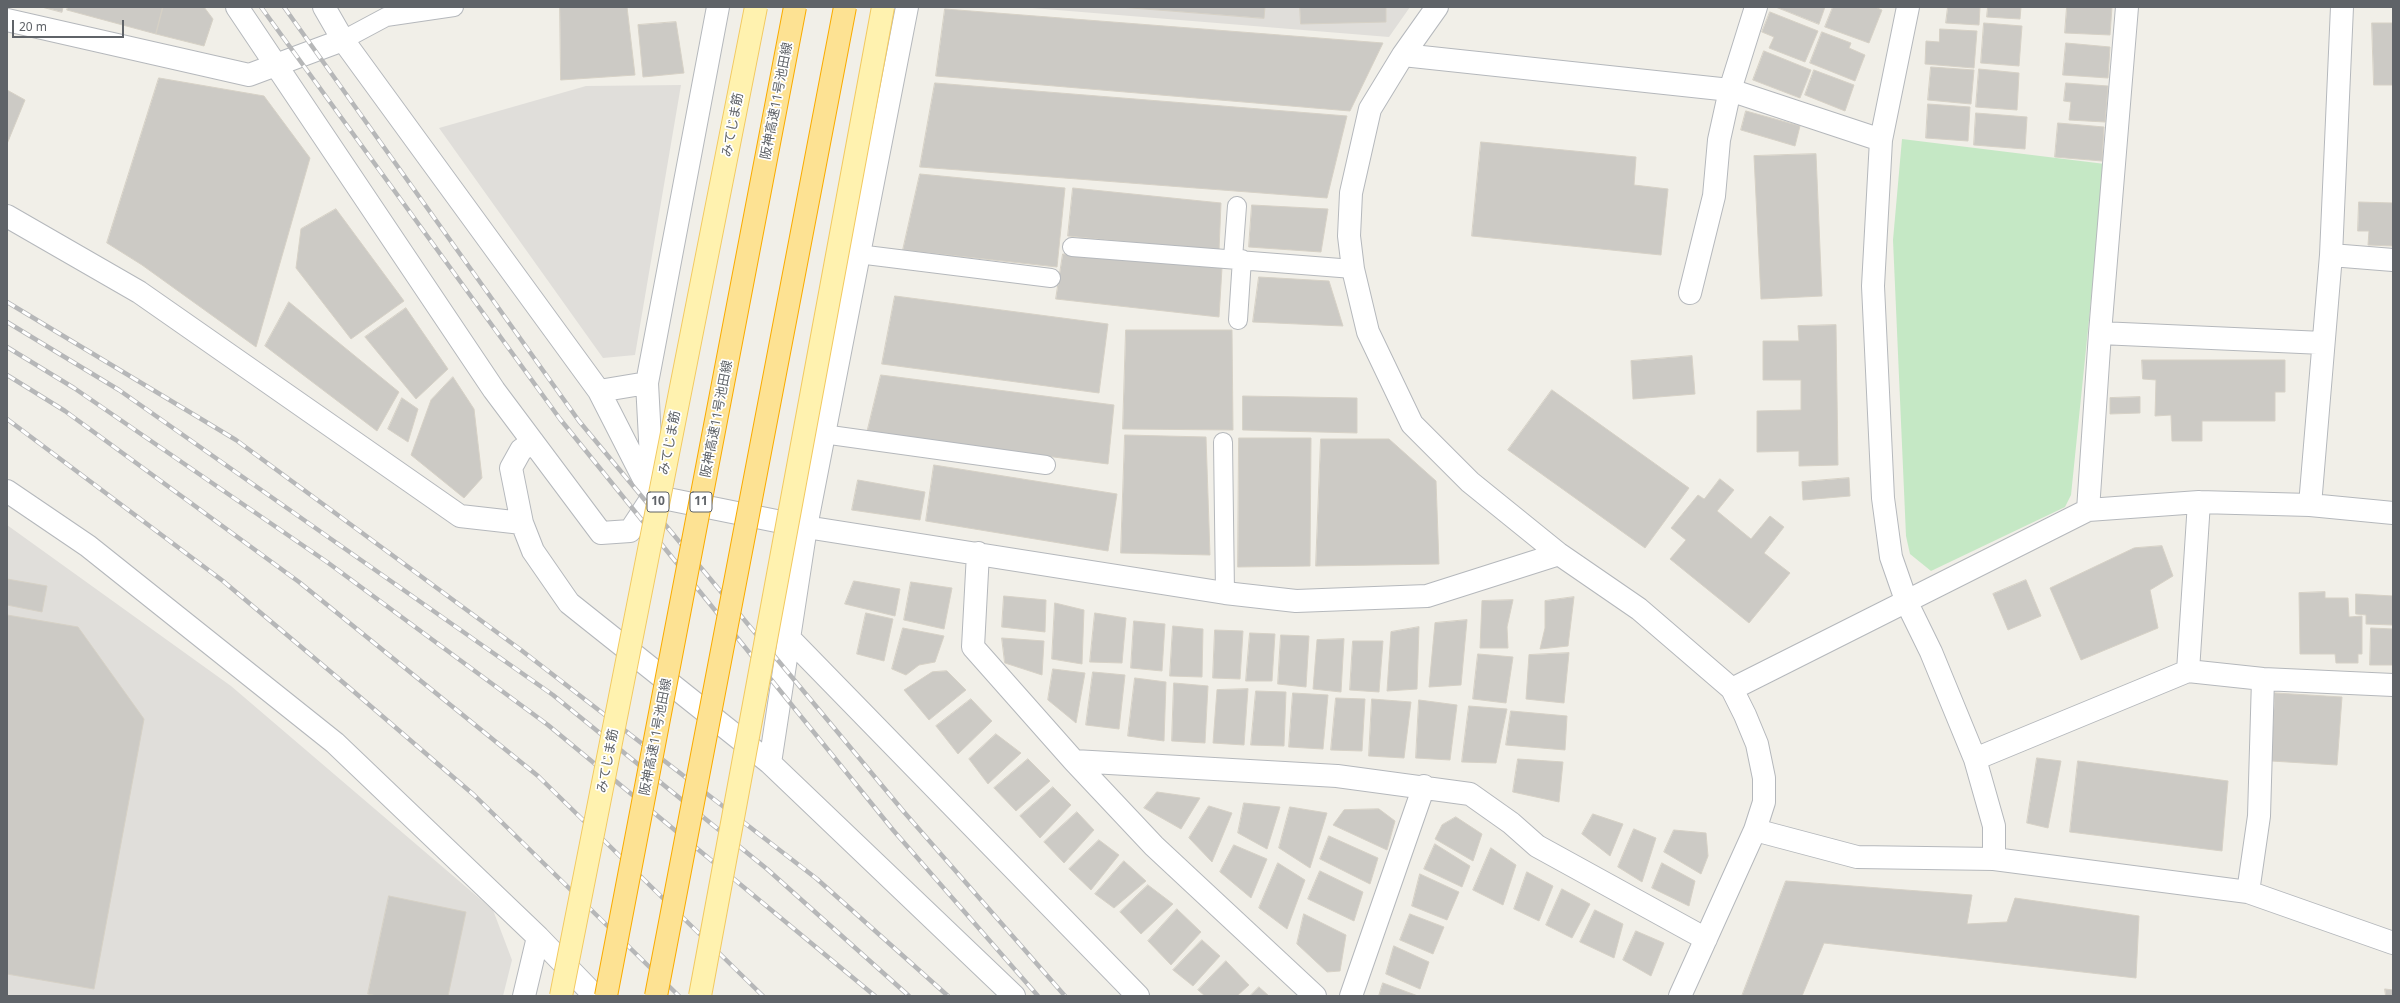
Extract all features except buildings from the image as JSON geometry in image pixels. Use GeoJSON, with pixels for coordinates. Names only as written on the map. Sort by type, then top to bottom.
{"type":"FeatureCollection","features":[{"type":"Feature","properties":{"kind":"highway","name":"阪神高速11号池田線"},"geometry":{"type":"LineString","coordinates":[[606,996],[795,7]]}},
{"type":"Feature","properties":{"kind":"highway"},"geometry":{"type":"LineString","coordinates":[[656,996],[845,7]]}},
{"type":"Feature","properties":{"kind":"main road","name":"みてじま筋"},"geometry":{"type":"LineString","coordinates":[[561,996],[756,7]]}},
{"type":"Feature","properties":{"kind":"main road"},"geometry":{"type":"LineString","coordinates":[[700,996],[883,7]]}},
{"type":"Feature","properties":{"kind":"street"},"geometry":{"type":"LineString","coordinates":[[237,7],[494,390],[601,533],[630,531],[653,496],[647,383],[718,7]]}},
{"type":"Feature","properties":{"kind":"street"},"geometry":{"type":"LineString","coordinates":[[324,7],[343,40],[599,391],[653,496]]}},
{"type":"Feature","properties":{"kind":"street"},"geometry":{"type":"LineString","coordinates":[[770,763],[806,526],[907,7]]}},
{"type":"Feature","properties":{"kind":"street"},"geometry":{"type":"LineString","coordinates":[[1437,7],[1403,55],[1370,109],[1351,193],[1349,236],[1353,269],[1368,332],[1412,424],[1470,482],[1559,554],[1639,609],[1732,689],[1745,714],[1756,744],[1764,778],[1764,802],[1756,830],[1680,996]]}},
{"type":"Feature","properties":{"kind":"street"},"geometry":{"type":"LineString","coordinates":[[1690,293],[1714,196],[1719,140],[1730,90],[1756,7]]}},
{"type":"Feature","properties":{"kind":"street"},"geometry":{"type":"LineString","coordinates":[[1908,7],[1880,140],[1873,286],[1883,498],[1891,557],[1907,603],[1931,652],[1975,760],[1994,826],[1994,859]]}},
{"type":"Feature","properties":{"kind":"street"},"geometry":{"type":"LineString","coordinates":[[2088,510],[2100,333],[2127,7]]}},
{"type":"Feature","properties":{"kind":"street"},"geometry":{"type":"LineString","coordinates":[[2310,505],[2330,255],[2342,7]]}},
{"type":"Feature","properties":{"kind":"street"},"geometry":{"type":"LineString","coordinates":[[7,20],[249,75],[277,66],[343,40]]}},
{"type":"Feature","properties":{"kind":"street"},"geometry":{"type":"LineString","coordinates":[[1403,55],[1730,90],[1880,140]]}},
{"type":"Feature","properties":{"kind":"street"},"geometry":{"type":"LineString","coordinates":[[7,216],[139,292],[460,516],[522,523]]}},
{"type":"Feature","properties":{"kind":"street"},"geometry":{"type":"LineString","coordinates":[[2330,255],[2393,260]]}},
{"type":"Feature","properties":{"kind":"street"},"geometry":{"type":"LineString","coordinates":[[2100,333],[2323,343]]}},
{"type":"Feature","properties":{"kind":"street"},"geometry":{"type":"LineString","coordinates":[[599,391],[647,383]]}},
{"type":"Feature","properties":{"kind":"street"},"geometry":{"type":"LineString","coordinates":[[532,442],[521,450],[511,468],[522,523],[533,551],[569,602],[770,763],[1014,996]]}},
{"type":"Feature","properties":{"kind":"street"},"geometry":{"type":"LineString","coordinates":[[7,491],[88,546],[335,743],[538,937],[595,996]]}},
{"type":"Feature","properties":{"kind":"street"},"geometry":{"type":"LineString","coordinates":[[653,496],[806,526],[1225,593],[1296,601],[1427,596],[1559,554]]}},
{"type":"Feature","properties":{"kind":"street"},"geometry":{"type":"LineString","coordinates":[[1732,689],[1907,603],[2088,510],[2199,502],[2310,505],[2393,513]]}},
{"type":"Feature","properties":{"kind":"street"},"geometry":{"type":"LineString","coordinates":[[2188,672],[2199,502]]}},
{"type":"Feature","properties":{"kind":"street"},"geometry":{"type":"LineString","coordinates":[[978,553],[973,647],[1074,761],[1154,846],[1315,996]]}},
{"type":"Feature","properties":{"kind":"street"},"geometry":{"type":"LineString","coordinates":[[788,637],[1138,996]]}},
{"type":"Feature","properties":{"kind":"street"},"geometry":{"type":"LineString","coordinates":[[1975,760],[2188,672],[2263,679],[2393,685]]}},
{"type":"Feature","properties":{"kind":"street"},"geometry":{"type":"LineString","coordinates":[[2248,892],[2259,816],[2263,679]]}},
{"type":"Feature","properties":{"kind":"street"},"geometry":{"type":"LineString","coordinates":[[1074,761],[1337,776],[1424,786],[1470,794],[1511,823],[1537,846],[1706,940]]}},
{"type":"Feature","properties":{"kind":"street"},"geometry":{"type":"LineString","coordinates":[[1351,996],[1424,786]]}},
{"type":"Feature","properties":{"kind":"street"},"geometry":{"type":"LineString","coordinates":[[1756,830],[1857,857],[1994,859],[2248,892],[2393,943]]}},
{"type":"Feature","properties":{"kind":"street"},"geometry":{"type":"LineString","coordinates":[[524,996],[538,937]]}},
{"type":"Feature","properties":{"kind":"lane"},"geometry":{"type":"LineString","coordinates":[[343,40],[386,17],[454,7]]}},
{"type":"Feature","properties":{"kind":"lane"},"geometry":{"type":"LineString","coordinates":[[1237,206],[1238,320]]}},
{"type":"Feature","properties":{"kind":"lane"},"geometry":{"type":"LineString","coordinates":[[1072,247],[1237,258],[1353,269]]}},
{"type":"Feature","properties":{"kind":"lane"},"geometry":{"type":"LineString","coordinates":[[858,254],[1051,278]]}},
{"type":"Feature","properties":{"kind":"lane"},"geometry":{"type":"LineString","coordinates":[[823,434],[1046,465]]}},
{"type":"Feature","properties":{"kind":"lane"},"geometry":{"type":"LineString","coordinates":[[1223,442],[1225,593]]}},
{"type":"Feature","properties":{"kind":"shaded area"},"geometry":{"type":"Polygon","coordinates":[[[1020,7],[1410,7],[1389,37],[1020,7]]]}},
{"type":"Feature","properties":{"kind":"shaded area"},"geometry":{"type":"Polygon","coordinates":[[[681,85],[635,355],[603,358],[439,128],[586,86],[681,85]]]}},
{"type":"Feature","properties":{"kind":"shaded area"},"geometry":{"type":"Polygon","coordinates":[[[7,525],[231,686],[493,910],[512,960],[503,996],[7,996],[7,525]]]}},
{"type":"Feature","properties":{"kind":"green space"},"geometry":{"type":"Polygon","coordinates":[[[1902,139],[2105,164],[2071,495],[2065,507],[1931,571],[1910,554],[1906,536],[1893,240],[1902,139]]]}},
{"type":"Feature","properties":{"kind":"railway"},"geometry":{"type":"LineString","coordinates":[[261,7],[560,419],[893,830],[1038,996]]}},
{"type":"Feature","properties":{"kind":"railway"},"geometry":{"type":"LineString","coordinates":[[284,7],[579,421],[904,812],[1065,996]]}},
{"type":"Feature","properties":{"kind":"railway"},"geometry":{"type":"LineString","coordinates":[[7,302],[236,440],[521,650],[817,879],[948,996]]}},
{"type":"Feature","properties":{"kind":"railway"},"geometry":{"type":"LineString","coordinates":[[7,322],[119,390],[553,695],[767,869],[909,996]]}},
{"type":"Feature","properties":{"kind":"railway"},"geometry":{"type":"LineString","coordinates":[[7,347],[74,388],[327,562],[548,725],[875,996]]}},
{"type":"Feature","properties":{"kind":"railway"},"geometry":{"type":"LineString","coordinates":[[7,375],[65,411],[299,582],[538,776],[763,996]]}},
{"type":"Feature","properties":{"kind":"railway"},"geometry":{"type":"LineString","coordinates":[[7,419],[223,581],[338,678],[474,795],[679,996]]}}]}
